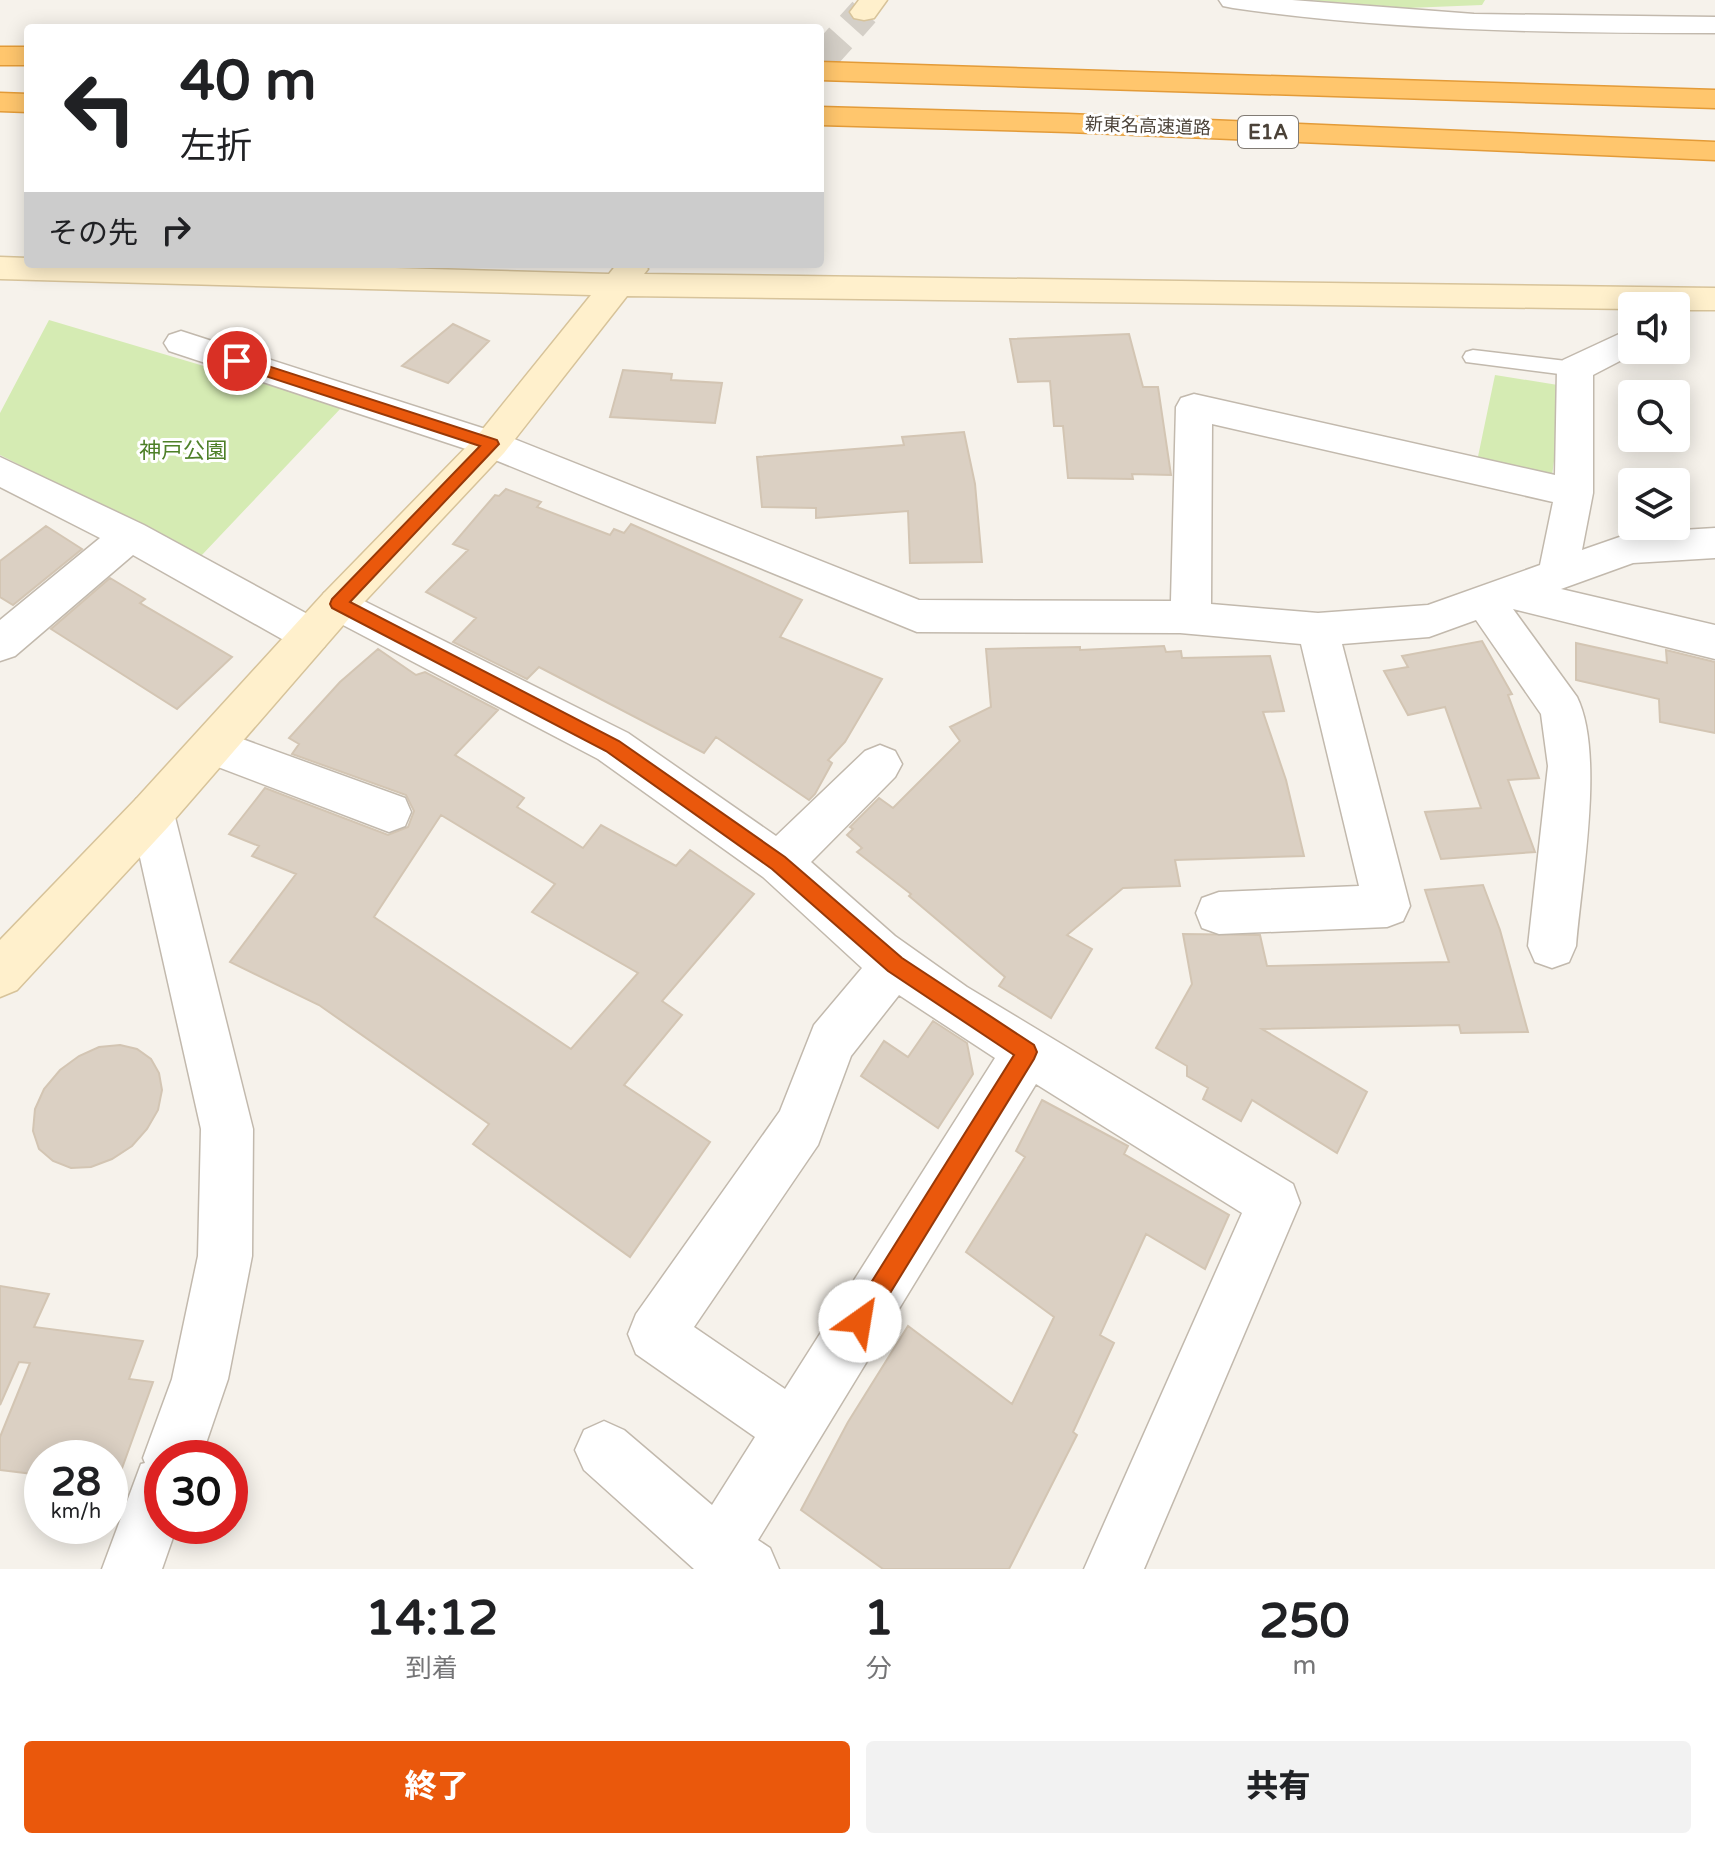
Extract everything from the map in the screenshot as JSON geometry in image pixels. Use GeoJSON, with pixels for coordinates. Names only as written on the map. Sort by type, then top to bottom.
{"type":"FeatureCollection","features":[{"type":"Feature","properties":{"kind":"highway"},"geometry":{"type":"LineString","coordinates":[[0,56],[24,56]]}},
{"type":"Feature","properties":{"kind":"highway","name":"E1A"},"geometry":{"type":"LineString","coordinates":[[824,71],[1715,99]]}},
{"type":"Feature","properties":{"kind":"highway"},"geometry":{"type":"LineString","coordinates":[[0,102],[24,103]]}},
{"type":"Feature","properties":{"kind":"highway","name":"新東名高速道路"},"geometry":{"type":"LineString","coordinates":[[824,116],[1068,123],[1715,151]]}},
{"type":"Feature","properties":{"kind":"street"},"geometry":{"type":"LineString","coordinates":[[1233,0],[1327,12],[1483,25],[1715,25]]}},
{"type":"Feature","properties":{"kind":"street"},"geometry":{"type":"LineString","coordinates":[[0,268],[626,274],[1715,299]]}},
{"type":"Feature","properties":{"kind":"street"},"geometry":{"type":"LineString","coordinates":[[0,974],[152,813],[324,620],[491,444],[626,274]]}},
{"type":"Feature","properties":{"kind":"street"},"geometry":{"type":"LineString","coordinates":[[181,343],[491,444],[917,616],[1191,618],[1318,629],[1429,621],[1631,548],[1715,543]]}},
{"type":"Feature","properties":{"kind":"street"},"geometry":{"type":"LineString","coordinates":[[1558,574],[1574,493],[1575,369],[1618,347]]}},
{"type":"Feature","properties":{"kind":"street"},"geometry":{"type":"LineString","coordinates":[[1191,618],[1194,407],[1574,493]]}},
{"type":"Feature","properties":{"kind":"street"},"geometry":{"type":"LineString","coordinates":[[0,471],[130,535],[613,746],[779,863],[895,964],[1027,1052],[1274,1203],[1114,1569]]}},
{"type":"Feature","properties":{"kind":"street"},"geometry":{"type":"LineString","coordinates":[[0,644],[130,535]]}},
{"type":"Feature","properties":{"kind":"street"},"geometry":{"type":"LineString","coordinates":[[1495,596],[1715,642]]}},
{"type":"Feature","properties":{"kind":"street"},"geometry":{"type":"LineString","coordinates":[[1495,596],[1562,710],[1570,766],[1552,946]]}},
{"type":"Feature","properties":{"kind":"street"},"geometry":{"type":"LineString","coordinates":[[1219,913],[1387,906],[1318,629]]}},
{"type":"Feature","properties":{"kind":"street"},"geometry":{"type":"LineString","coordinates":[[212,746],[389,812]]}},
{"type":"Feature","properties":{"kind":"street"},"geometry":{"type":"LineString","coordinates":[[779,863],[880,764]]}},
{"type":"Feature","properties":{"kind":"street"},"geometry":{"type":"LineString","coordinates":[[152,813],[227,1129],[225,1256],[200,1379],[178,1440]]}},
{"type":"Feature","properties":{"kind":"street"},"geometry":{"type":"LineString","coordinates":[[793,1429],[656,1334],[800,1127],[831,1042],[895,964]]}},
{"type":"Feature","properties":{"kind":"street"},"geometry":{"type":"LineString","coordinates":[[604,1450],[734,1560],[793,1429],[1027,1052]]}},
{"type":"Feature","properties":{"kind":"street"},"geometry":{"type":"LineString","coordinates":[[132,1569],[144,1535]]}},
{"type":"Feature","properties":{"kind":"lane"},"geometry":{"type":"LineString","coordinates":[[1473,357],[1575,369]]}},
{"type":"Feature","properties":{"kind":"green space"},"geometry":{"type":"Polygon","coordinates":[[[1308,0],[1485,0],[1482,5],[1408,8],[1308,0]]]}},
{"type":"Feature","properties":{"kind":"green space","name":"神戸公園"},"geometry":{"type":"Polygon","coordinates":[[[49,320],[342,407],[201,556],[0,455],[0,413],[49,320]]]}},
{"type":"Feature","properties":{"kind":"green space"},"geometry":{"type":"Polygon","coordinates":[[[1495,375],[1564,386],[1550,491],[1475,471],[1495,375]]]}},
{"type":"Feature","properties":{"kind":"building"},"geometry":{"type":"Polygon","coordinates":[[[453,324],[489,341],[448,383],[402,366],[453,324]]]}},
{"type":"Feature","properties":{"kind":"building"},"geometry":{"type":"Polygon","coordinates":[[[1129,334],[1143,387],[1158,387],[1171,475],[1132,474],[1133,479],[1068,478],[1063,426],[1054,426],[1050,381],[1018,382],[1010,339],[1129,334]]]}},
{"type":"Feature","properties":{"kind":"building"},"geometry":{"type":"Polygon","coordinates":[[[623,370],[672,374],[671,380],[722,383],[715,423],[610,417],[623,370]]]}},
{"type":"Feature","properties":{"kind":"building"},"geometry":{"type":"Polygon","coordinates":[[[964,432],[975,484],[982,562],[910,563],[908,511],[816,518],[816,508],[762,507],[757,457],[904,445],[902,437],[964,432]]]}},
{"type":"Feature","properties":{"kind":"building"},"geometry":{"type":"Polygon","coordinates":[[[506,489],[541,502],[537,507],[610,535],[614,529],[624,533],[631,524],[802,600],[780,637],[882,679],[845,742],[828,760],[832,763],[809,800],[716,737],[704,753],[539,667],[527,679],[453,642],[476,618],[426,592],[468,550],[453,544],[495,495],[499,496],[506,489]]]}},
{"type":"Feature","properties":{"kind":"building"},"geometry":{"type":"Polygon","coordinates":[[[46,526],[82,549],[13,605],[0,597],[0,561],[46,526]]]}},
{"type":"Feature","properties":{"kind":"building"},"geometry":{"type":"Polygon","coordinates":[[[110,578],[145,599],[140,603],[232,657],[177,709],[51,629],[110,578]]]}},
{"type":"Feature","properties":{"kind":"building"},"geometry":{"type":"Polygon","coordinates":[[[1482,641],[1512,694],[1508,695],[1539,778],[1508,780],[1535,852],[1441,859],[1425,812],[1481,808],[1445,707],[1408,715],[1384,671],[1408,667],[1402,656],[1482,641]]]}},
{"type":"Feature","properties":{"kind":"building"},"geometry":{"type":"Polygon","coordinates":[[[1576,643],[1667,663],[1666,650],[1715,662],[1715,733],[1660,722],[1659,699],[1576,680],[1576,643]]]}},
{"type":"Feature","properties":{"kind":"building"},"geometry":{"type":"Polygon","coordinates":[[[1164,646],[1166,652],[1181,651],[1182,658],[1270,656],[1284,711],[1263,712],[1286,780],[1304,856],[1175,860],[1180,886],[1123,888],[1067,935],[1092,949],[1051,1018],[999,986],[1005,977],[909,896],[911,894],[857,852],[862,848],[847,835],[853,829],[850,827],[879,798],[893,808],[960,741],[950,727],[991,707],[986,649],[1080,647],[1080,650],[1164,646]]]}},
{"type":"Feature","properties":{"kind":"building"},"geometry":{"type":"Polygon","coordinates":[[[378,649],[416,675],[425,672],[498,710],[455,755],[524,798],[517,807],[583,848],[601,825],[676,866],[690,850],[754,894],[662,1001],[682,1015],[624,1085],[710,1142],[630,1257],[473,1144],[489,1124],[319,1005],[230,962],[296,874],[252,856],[259,846],[229,834],[265,788],[388,835],[408,827],[414,811],[406,795],[292,754],[299,744],[289,738],[340,682],[378,649]],[[441,815],[374,917],[571,1049],[638,973],[532,912],[555,884],[441,815]]]}},
{"type":"Feature","properties":{"kind":"building"},"geometry":{"type":"Polygon","coordinates":[[[1483,885],[1500,930],[1528,1032],[1461,1033],[1459,1025],[1262,1029],[1367,1092],[1337,1153],[1252,1100],[1241,1121],[1203,1099],[1208,1088],[1187,1076],[1187,1066],[1156,1048],[1192,984],[1183,934],[1260,935],[1267,966],[1449,962],[1425,890],[1483,885]]]}},
{"type":"Feature","properties":{"kind":"building"},"geometry":{"type":"Polygon","coordinates":[[[933,1021],[967,1043],[973,1074],[938,1128],[861,1076],[884,1041],[908,1057],[933,1021]]]}},
{"type":"Feature","properties":{"kind":"building"},"geometry":{"type":"Polygon","coordinates":[[[120,1045],[137,1049],[151,1059],[159,1073],[162,1090],[158,1110],[132,1146],[112,1159],[91,1167],[71,1168],[53,1161],[39,1149],[33,1131],[35,1109],[44,1089],[60,1070],[79,1056],[99,1047],[120,1045]]]}},
{"type":"Feature","properties":{"kind":"building"},"geometry":{"type":"Polygon","coordinates":[[[1042,1100],[1128,1146],[1124,1154],[1229,1215],[1205,1269],[1146,1234],[1100,1335],[1114,1343],[1073,1432],[1077,1435],[1009,1569],[883,1569],[801,1510],[848,1422],[908,1326],[1012,1404],[1054,1317],[966,1252],[1025,1157],[1016,1151],[1042,1100]]]}},
{"type":"Feature","properties":{"kind":"building"},"geometry":{"type":"Polygon","coordinates":[[[0,1286],[49,1294],[34,1327],[143,1341],[129,1379],[153,1382],[128,1452],[128,1440],[24,1440],[24,1473],[0,1470],[0,1437],[30,1363],[19,1362],[0,1405],[0,1286]]]}},
{"type":"Feature","properties":{"kind":"tunnel"},"geometry":{"type":"LineString","coordinates":[[824,57],[864,12]]}},
{"type":"Feature","properties":{"kind":"route"},"geometry":{"type":"LineString","coordinates":[[237,361],[491,444],[338,604],[613,746],[779,863],[878,952],[1027,1052],[860,1321]]}}]}
